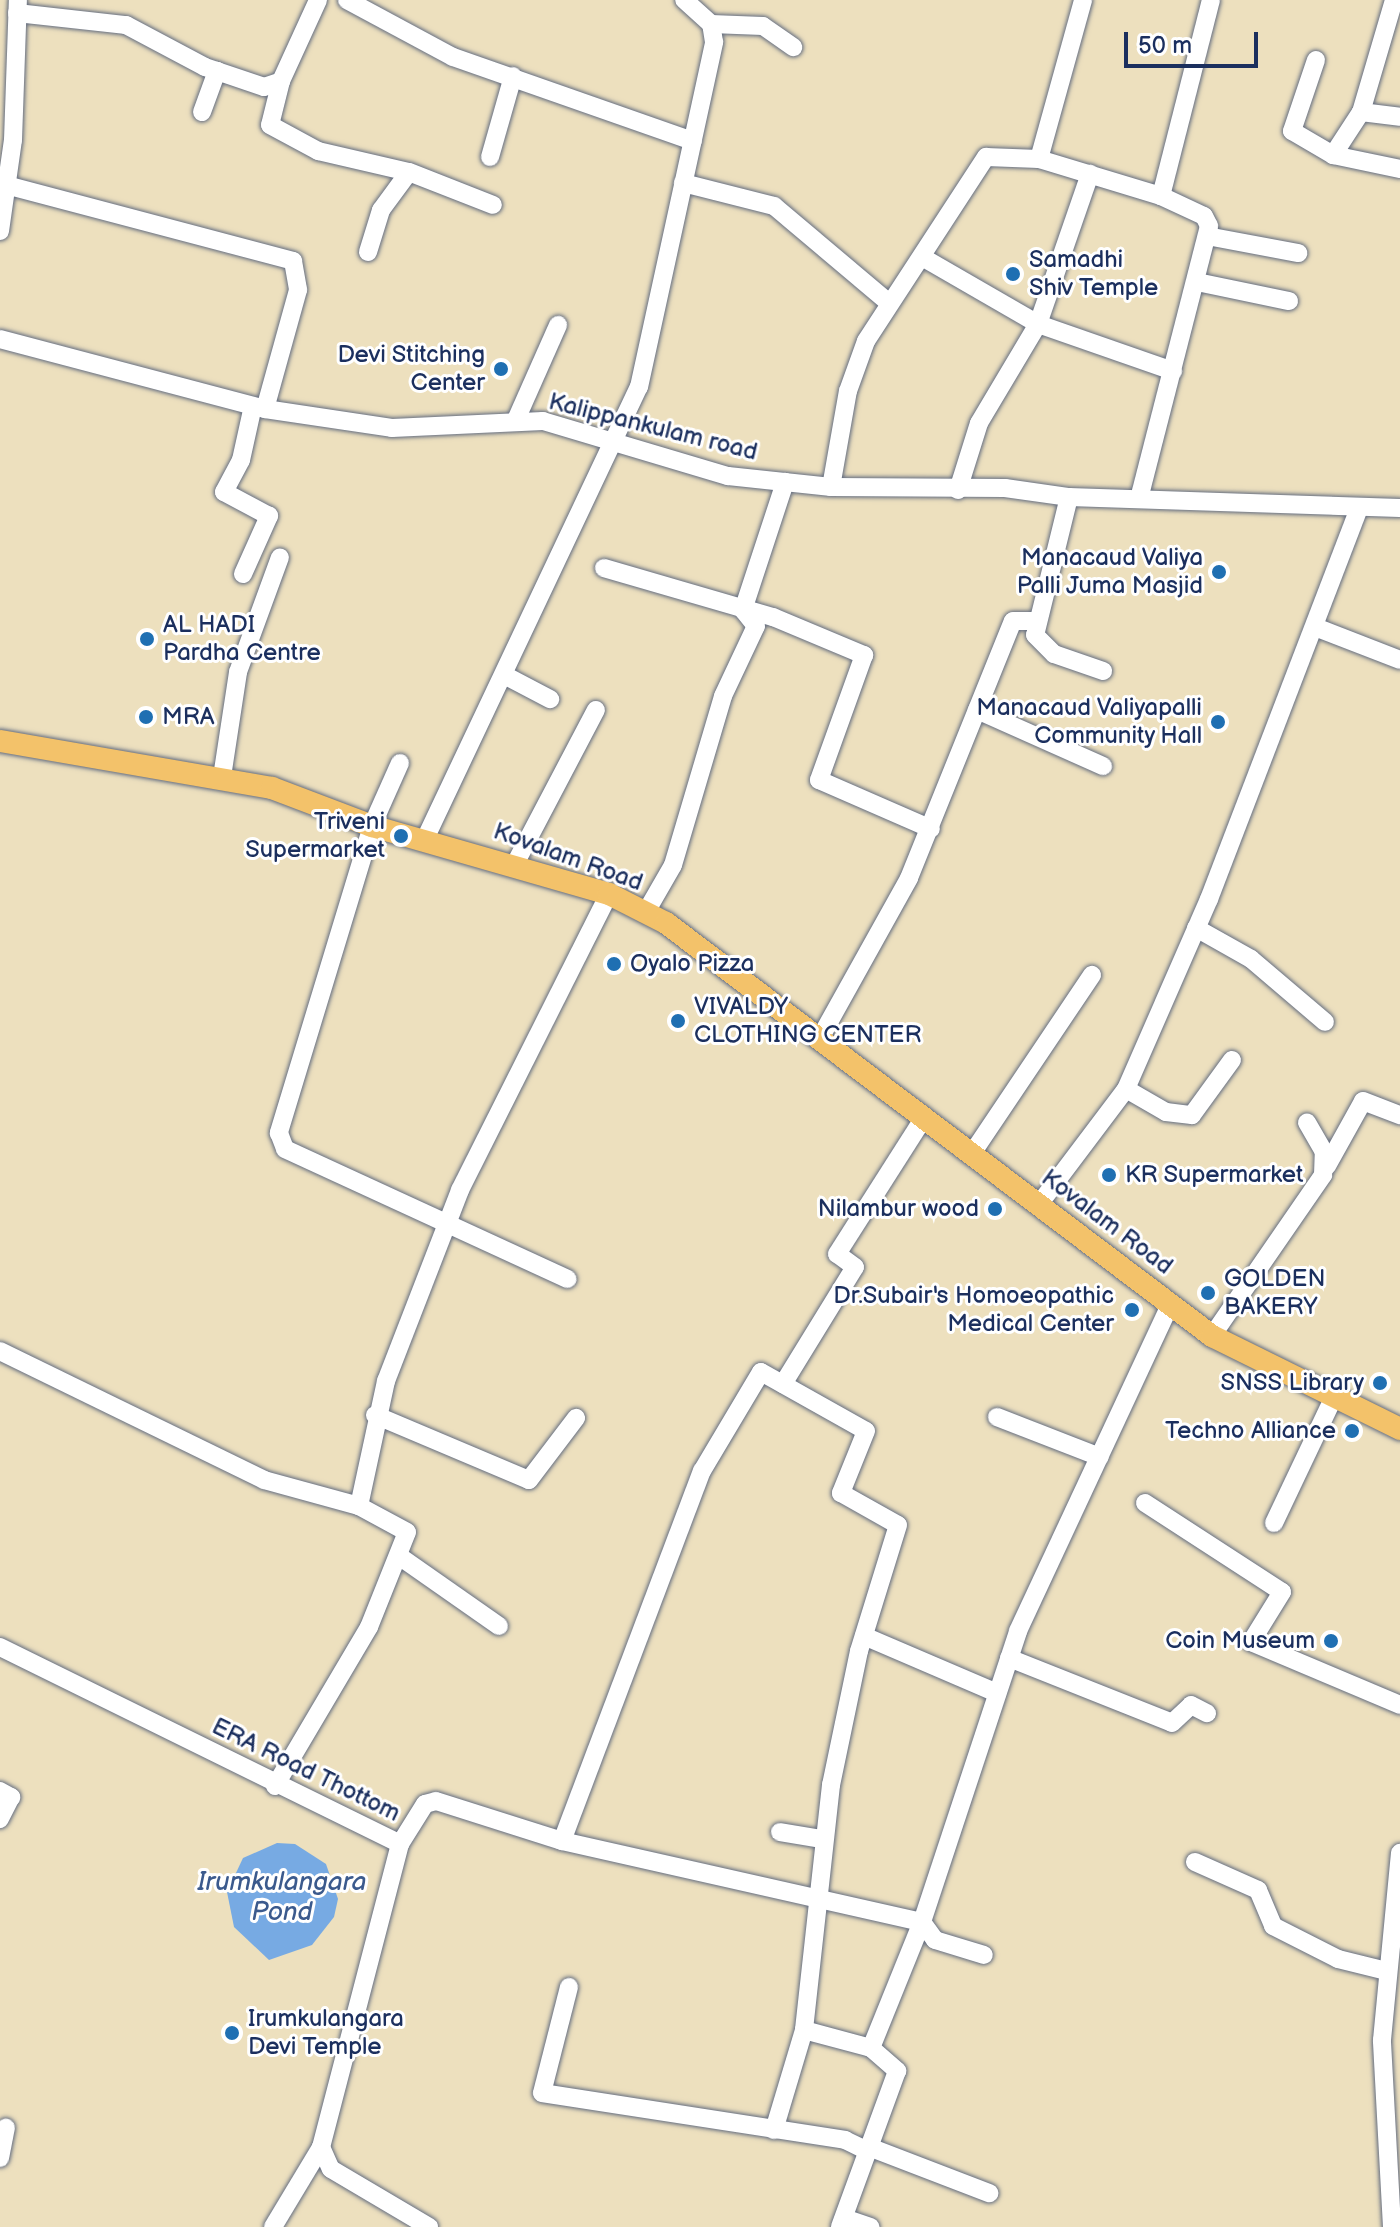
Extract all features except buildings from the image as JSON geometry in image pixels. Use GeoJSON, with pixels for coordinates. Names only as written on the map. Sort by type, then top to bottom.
{"type":"FeatureCollection","features":[{"type":"Feature","properties":{"kind":"main road","name":"Kovalam Road"},"geometry":{"type":"LineString","coordinates":[[0,741],[222,777],[372,826],[426,837],[515,864],[609,894],[646,912],[819,1040],[921,1122],[1040,1203],[1212,1336],[1333,1399],[1400,1429]]}},
{"type":"Feature","properties":{"kind":"street"},"geometry":{"type":"LineString","coordinates":[[318,0],[281,81],[270,125],[318,151],[409,172],[493,205]]}},
{"type":"Feature","properties":{"kind":"street"},"geometry":{"type":"LineString","coordinates":[[684,0],[711,24],[763,26],[793,47]]}},
{"type":"Feature","properties":{"kind":"street"},"geometry":{"type":"LineString","coordinates":[[1039,159],[1083,0]]}},
{"type":"Feature","properties":{"kind":"street"},"geometry":{"type":"LineString","coordinates":[[1161,196],[1211,0]]}},
{"type":"Feature","properties":{"kind":"street"},"geometry":{"type":"LineString","coordinates":[[1333,155],[1361,112],[1394,0]]}},
{"type":"Feature","properties":{"kind":"street"},"geometry":{"type":"LineString","coordinates":[[359,3],[453,57],[693,141]]}},
{"type":"Feature","properties":{"kind":"street"},"geometry":{"type":"LineString","coordinates":[[0,231],[18,7],[126,25],[217,71],[264,87],[281,81]]}},
{"type":"Feature","properties":{"kind":"street"},"geometry":{"type":"LineString","coordinates":[[426,837],[506,676],[616,443],[639,387],[693,141],[711,24]]}},
{"type":"Feature","properties":{"kind":"street"},"geometry":{"type":"LineString","coordinates":[[1316,60],[1292,131],[1333,155],[1400,169]]}},
{"type":"Feature","properties":{"kind":"street"},"geometry":{"type":"LineString","coordinates":[[202,112],[217,71]]}},
{"type":"Feature","properties":{"kind":"street"},"geometry":{"type":"LineString","coordinates":[[490,157],[513,76]]}},
{"type":"Feature","properties":{"kind":"street"},"geometry":{"type":"LineString","coordinates":[[1361,112],[1400,117]]}},
{"type":"Feature","properties":{"kind":"street"},"geometry":{"type":"LineString","coordinates":[[831,487],[848,391],[888,302],[922,257],[986,157],[1039,159],[1161,196],[1204,216],[1207,236],[1197,282],[1139,498]]}},
{"type":"Feature","properties":{"kind":"street"},"geometry":{"type":"LineString","coordinates":[[368,252],[381,210],[409,172]]}},
{"type":"Feature","properties":{"kind":"street"},"geometry":{"type":"LineString","coordinates":[[958,490],[979,423],[1038,324],[1090,174]]}},
{"type":"Feature","properties":{"kind":"street"},"geometry":{"type":"LineString","coordinates":[[683,183],[774,206],[888,302]]}},
{"type":"Feature","properties":{"kind":"street"},"geometry":{"type":"LineString","coordinates":[[6,185],[293,261],[298,290],[241,460],[224,492],[269,516],[243,574]]}},
{"type":"Feature","properties":{"kind":"street"},"geometry":{"type":"LineString","coordinates":[[1207,236],[1298,253]]}},
{"type":"Feature","properties":{"kind":"street"},"geometry":{"type":"LineString","coordinates":[[922,257],[1038,324],[1173,371]]}},
{"type":"Feature","properties":{"kind":"street"},"geometry":{"type":"LineString","coordinates":[[1197,282],[1289,301]]}},
{"type":"Feature","properties":{"kind":"street"},"geometry":{"type":"LineString","coordinates":[[516,420],[558,325]]}},
{"type":"Feature","properties":{"kind":"street","name":"Kalippankulam road"},"geometry":{"type":"LineString","coordinates":[[0,339],[259,408],[392,428],[516,420],[616,443],[728,476],[831,487],[958,490],[1358,510],[1400,508]]}},
{"type":"Feature","properties":{"kind":"street"},"geometry":{"type":"LineString","coordinates":[[743,610],[785,482]]}},
{"type":"Feature","properties":{"kind":"street"},"geometry":{"type":"LineString","coordinates":[[1069,497],[1037,621],[1037,643],[1103,671]]}},
{"type":"Feature","properties":{"kind":"street"},"geometry":{"type":"LineString","coordinates":[[1040,1203],[1126,1089],[1196,928],[1358,510]]}},
{"type":"Feature","properties":{"kind":"street"},"geometry":{"type":"LineString","coordinates":[[222,777],[238,672],[280,557]]}},
{"type":"Feature","properties":{"kind":"street"},"geometry":{"type":"LineString","coordinates":[[604,568],[743,610],[864,655],[819,780],[931,829]]}},
{"type":"Feature","properties":{"kind":"street"},"geometry":{"type":"LineString","coordinates":[[646,912],[673,865],[723,696],[756,626],[743,610]]}},
{"type":"Feature","properties":{"kind":"street"},"geometry":{"type":"LineString","coordinates":[[819,1040],[931,829],[1013,621],[1037,621]]}},
{"type":"Feature","properties":{"kind":"street"},"geometry":{"type":"LineString","coordinates":[[1315,627],[1400,660]]}},
{"type":"Feature","properties":{"kind":"street"},"geometry":{"type":"LineString","coordinates":[[506,676],[550,699]]}},
{"type":"Feature","properties":{"kind":"street"},"geometry":{"type":"LineString","coordinates":[[515,864],[596,710]]}},
{"type":"Feature","properties":{"kind":"street"},"geometry":{"type":"LineString","coordinates":[[977,710],[1103,766]]}},
{"type":"Feature","properties":{"kind":"street"},"geometry":{"type":"LineString","coordinates":[[400,763],[372,826],[279,1133],[285,1149],[452,1223],[568,1279]]}},
{"type":"Feature","properties":{"kind":"street"},"geometry":{"type":"LineString","coordinates":[[359,1506],[375,1415],[452,1223],[460,1190],[609,894]]}},
{"type":"Feature","properties":{"kind":"street"},"geometry":{"type":"LineString","coordinates":[[1196,928],[1251,959],[1325,1022]]}},
{"type":"Feature","properties":{"kind":"street"},"geometry":{"type":"LineString","coordinates":[[971,1155],[1092,975]]}},
{"type":"Feature","properties":{"kind":"street"},"geometry":{"type":"LineString","coordinates":[[1126,1089],[1166,1112],[1192,1115],[1232,1060]]}},
{"type":"Feature","properties":{"kind":"street"},"geometry":{"type":"LineString","coordinates":[[1212,1336],[1327,1166],[1363,1101],[1400,1115]]}},
{"type":"Feature","properties":{"kind":"street"},"geometry":{"type":"LineString","coordinates":[[783,1384],[855,1267],[837,1254],[921,1122]]}},
{"type":"Feature","properties":{"kind":"street"},"geometry":{"type":"LineString","coordinates":[[1307,1123],[1327,1166]]}},
{"type":"Feature","properties":{"kind":"street"},"geometry":{"type":"LineString","coordinates":[[871,2048],[922,1922],[1009,1658],[1171,1303]]}},
{"type":"Feature","properties":{"kind":"street"},"geometry":{"type":"LineString","coordinates":[[0,1351],[264,1480],[359,1506],[407,1532],[369,1627],[275,1786]]}},
{"type":"Feature","properties":{"kind":"street"},"geometry":{"type":"LineString","coordinates":[[562,1841],[702,1471],[761,1372],[866,1431],[841,1493],[898,1525],[864,1636],[822,1839],[820,1899],[804,2030],[774,2130]]}},
{"type":"Feature","properties":{"kind":"street"},"geometry":{"type":"LineString","coordinates":[[1274,1523],[1333,1399]]}},
{"type":"Feature","properties":{"kind":"street"},"geometry":{"type":"LineString","coordinates":[[375,1415],[529,1480],[576,1418]]}},
{"type":"Feature","properties":{"kind":"street"},"geometry":{"type":"LineString","coordinates":[[997,1417],[1100,1457]]}},
{"type":"Feature","properties":{"kind":"street"},"geometry":{"type":"LineString","coordinates":[[1145,1503],[1282,1592],[1251,1642],[1400,1705]]}},
{"type":"Feature","properties":{"kind":"street"},"geometry":{"type":"LineString","coordinates":[[399,1556],[499,1626]]}},
{"type":"Feature","properties":{"kind":"street"},"geometry":{"type":"LineString","coordinates":[[864,1636],[997,1693]]}},
{"type":"Feature","properties":{"kind":"street","name":"ERA Road Thottom"},"geometry":{"type":"LineString","coordinates":[[0,1647],[275,1786],[400,1844],[321,2147],[273,2227]]}},
{"type":"Feature","properties":{"kind":"street"},"geometry":{"type":"LineString","coordinates":[[1009,1658],[1172,1723],[1191,1705],[1207,1713]]}},
{"type":"Feature","properties":{"kind":"street"},"geometry":{"type":"LineString","coordinates":[[0,1791],[11,1797],[0,1819]]}},
{"type":"Feature","properties":{"kind":"street"},"geometry":{"type":"LineString","coordinates":[[400,1844],[425,1804],[436,1801],[562,1841],[922,1922],[935,1940],[984,1955]]}},
{"type":"Feature","properties":{"kind":"street"},"geometry":{"type":"LineString","coordinates":[[780,1832],[822,1839]]}},
{"type":"Feature","properties":{"kind":"street"},"geometry":{"type":"LineString","coordinates":[[1392,2227],[1392,1998],[1386,1971],[1400,1853]]}},
{"type":"Feature","properties":{"kind":"street"},"geometry":{"type":"LineString","coordinates":[[1195,1862],[1258,1890],[1273,1926],[1338,1959],[1386,1971]]}},
{"type":"Feature","properties":{"kind":"street"},"geometry":{"type":"LineString","coordinates":[[569,1987],[542,2093],[845,2140],[989,2193]]}},
{"type":"Feature","properties":{"kind":"street"},"geometry":{"type":"LineString","coordinates":[[804,2030],[871,2048],[897,2071],[842,2223],[870,2227]]}},
{"type":"Feature","properties":{"kind":"street"},"geometry":{"type":"LineString","coordinates":[[0,2158],[6,2128]]}},
{"type":"Feature","properties":{"kind":"street"},"geometry":{"type":"LineString","coordinates":[[321,2147],[331,2169],[429,2227]]}},
{"type":"Feature","properties":{"kind":"water","name":"Irumkulangara Pond"},"geometry":{"type":"Polygon","coordinates":[[[277,1843],[295,1844],[326,1864],[338,1899],[334,1917],[312,1945],[269,1960],[234,1927],[227,1892],[243,1858],[277,1843]]]}},
{"type":"Feature","properties":{"kind":"place","name":"Samadhi Shiv Temple"},"geometry":{"type":"Point","coordinates":[1013,274]}},
{"type":"Feature","properties":{"kind":"place","name":"Devi Stitching Center"},"geometry":{"type":"Point","coordinates":[501,369]}},
{"type":"Feature","properties":{"kind":"place","name":"Manacaud Valiya Palli Juma Masjid"},"geometry":{"type":"Point","coordinates":[1219,572]}},
{"type":"Feature","properties":{"kind":"place","name":"AL HADI Pardha Centre"},"geometry":{"type":"Point","coordinates":[147,639]}},
{"type":"Feature","properties":{"kind":"place","name":"MRA"},"geometry":{"type":"Point","coordinates":[146,717]}},
{"type":"Feature","properties":{"kind":"place","name":"Manacaud Valiyapalli Community Hall"},"geometry":{"type":"Point","coordinates":[1218,722]}},
{"type":"Feature","properties":{"kind":"place","name":"Triveni Supermarket"},"geometry":{"type":"Point","coordinates":[401,836]}},
{"type":"Feature","properties":{"kind":"place","name":"Oyalo Pizza"},"geometry":{"type":"Point","coordinates":[614,964]}},
{"type":"Feature","properties":{"kind":"place","name":"VIVALDY CLOTHING CENTER"},"geometry":{"type":"Point","coordinates":[678,1021]}},
{"type":"Feature","properties":{"kind":"place","name":"KR Supermarket"},"geometry":{"type":"Point","coordinates":[1109,1175]}},
{"type":"Feature","properties":{"kind":"place","name":"Nilambur wood"},"geometry":{"type":"Point","coordinates":[995,1209]}},
{"type":"Feature","properties":{"kind":"place","name":"GOLDEN BAKERY"},"geometry":{"type":"Point","coordinates":[1208,1293]}},
{"type":"Feature","properties":{"kind":"place","name":"Dr.Subair's Homoeopathic Medical Center"},"geometry":{"type":"Point","coordinates":[1132,1310]}},
{"type":"Feature","properties":{"kind":"place","name":"SNSS Library"},"geometry":{"type":"Point","coordinates":[1380,1383]}},
{"type":"Feature","properties":{"kind":"place","name":"Techno Alliance"},"geometry":{"type":"Point","coordinates":[1352,1431]}},
{"type":"Feature","properties":{"kind":"place","name":"Coin Museum"},"geometry":{"type":"Point","coordinates":[1331,1641]}},
{"type":"Feature","properties":{"kind":"place","name":"Irumkulangara Devi Temple"},"geometry":{"type":"Point","coordinates":[232,2033]}}]}
